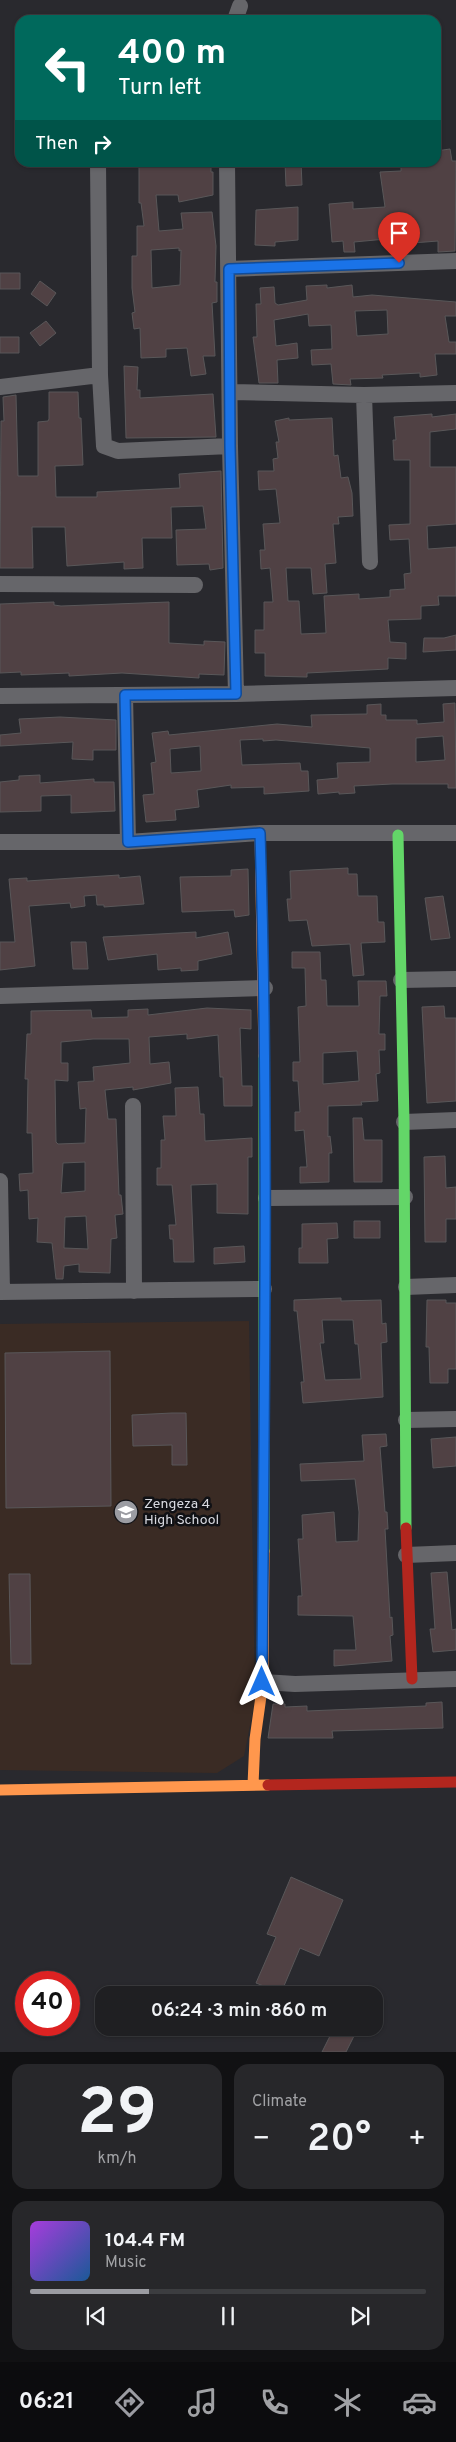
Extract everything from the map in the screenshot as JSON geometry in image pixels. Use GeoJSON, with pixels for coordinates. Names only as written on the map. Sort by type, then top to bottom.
{"type":"FeatureCollection","features":[{"type":"Feature","properties":{"kind":"street"},"geometry":{"type":"LineString","coordinates":[[98,167],[100,375],[104,446],[118,451],[230,446]]}},
{"type":"Feature","properties":{"kind":"street"},"geometry":{"type":"LineString","coordinates":[[227,167],[231,392],[230,446],[236,694]]}},
{"type":"Feature","properties":{"kind":"street"},"geometry":{"type":"LineString","coordinates":[[229,269],[456,261]]}},
{"type":"Feature","properties":{"kind":"street"},"geometry":{"type":"LineString","coordinates":[[0,387],[100,375]]}},
{"type":"Feature","properties":{"kind":"street"},"geometry":{"type":"LineString","coordinates":[[231,392],[364,395],[456,393]]}},
{"type":"Feature","properties":{"kind":"street"},"geometry":{"type":"LineString","coordinates":[[364,395],[370,562]]}},
{"type":"Feature","properties":{"kind":"street"},"geometry":{"type":"LineString","coordinates":[[0,584],[195,585]]}},
{"type":"Feature","properties":{"kind":"street"},"geometry":{"type":"LineString","coordinates":[[0,696],[236,694],[456,688]]}},
{"type":"Feature","properties":{"kind":"street"},"geometry":{"type":"LineString","coordinates":[[125,695],[128,842]]}},
{"type":"Feature","properties":{"kind":"street"},"geometry":{"type":"LineString","coordinates":[[252,1785],[262,1682],[266,1198],[265,988],[260,833]]}},
{"type":"Feature","properties":{"kind":"street"},"geometry":{"type":"LineString","coordinates":[[0,842],[128,842],[260,833],[398,835],[456,833]]}},
{"type":"Feature","properties":{"kind":"street"},"geometry":{"type":"LineString","coordinates":[[398,835],[405,1197],[406,1555],[412,1679]]}},
{"type":"Feature","properties":{"kind":"street"},"geometry":{"type":"LineString","coordinates":[[400,980],[456,979]]}},
{"type":"Feature","properties":{"kind":"street"},"geometry":{"type":"LineString","coordinates":[[0,996],[265,988]]}},
{"type":"Feature","properties":{"kind":"street"},"geometry":{"type":"LineString","coordinates":[[133,1106],[134,1291]]}},
{"type":"Feature","properties":{"kind":"street"},"geometry":{"type":"LineString","coordinates":[[404,1122],[456,1120]]}},
{"type":"Feature","properties":{"kind":"street"},"geometry":{"type":"LineString","coordinates":[[0,1181],[1,1292],[264,1289]]}},
{"type":"Feature","properties":{"kind":"street"},"geometry":{"type":"LineString","coordinates":[[266,1198],[405,1197]]}},
{"type":"Feature","properties":{"kind":"street"},"geometry":{"type":"LineString","coordinates":[[406,1287],[456,1285]]}},
{"type":"Feature","properties":{"kind":"street"},"geometry":{"type":"LineString","coordinates":[[406,1420],[456,1419]]}},
{"type":"Feature","properties":{"kind":"street"},"geometry":{"type":"LineString","coordinates":[[406,1555],[456,1553]]}},
{"type":"Feature","properties":{"kind":"street"},"geometry":{"type":"LineString","coordinates":[[262,1682],[295,1684],[456,1679]]}},
{"type":"Feature","properties":{"kind":"street"},"geometry":{"type":"LineString","coordinates":[[0,1790],[456,1782]]}},
{"type":"Feature","properties":{"kind":"shaded area","name":"Zengeza 4 High School"},"geometry":{"type":"Polygon","coordinates":[[[249,1321],[255,1700],[244,1756],[217,1773],[0,1770],[0,1324],[249,1321]]]}},
{"type":"Feature","properties":{"kind":"building"},"geometry":{"type":"Polygon","coordinates":[[[450,149],[452,161],[456,161],[455,251],[438,252],[438,241],[387,245],[386,239],[354,242],[355,252],[344,252],[343,241],[332,242],[329,204],[353,202],[353,209],[385,207],[380,172],[401,171],[401,167],[441,167],[441,150],[450,149]]]}},
{"type":"Feature","properties":{"kind":"building"},"geometry":{"type":"Polygon","coordinates":[[[139,167],[211,167],[211,172],[213,172],[213,195],[179,202],[178,195],[156,195],[159,231],[183,229],[181,213],[212,212],[216,246],[215,282],[217,282],[217,302],[212,303],[215,356],[203,356],[206,374],[191,376],[187,348],[166,349],[166,357],[141,358],[140,328],[134,329],[132,313],[135,312],[132,288],[132,256],[137,256],[137,226],[144,226],[141,203],[139,203],[139,167]],[[179,248],[151,250],[152,288],[180,285],[181,250],[179,251],[179,248]]]}},
{"type":"Feature","properties":{"kind":"building"},"geometry":{"type":"Polygon","coordinates":[[[285,167],[301,167],[302,185],[286,186],[285,167]]]}},
{"type":"Feature","properties":{"kind":"building"},"geometry":{"type":"Polygon","coordinates":[[[298,207],[298,240],[275,242],[275,246],[255,245],[256,210],[298,207]]]}},
{"type":"Feature","properties":{"kind":"building"},"geometry":{"type":"Polygon","coordinates":[[[0,273],[20,273],[20,289],[0,289],[0,273]]]}},
{"type":"Feature","properties":{"kind":"building"},"geometry":{"type":"Polygon","coordinates":[[[40,281],[56,293],[47,306],[31,294],[40,281]]]}},
{"type":"Feature","properties":{"kind":"building"},"geometry":{"type":"Polygon","coordinates":[[[327,285],[327,288],[352,285],[353,297],[372,295],[456,302],[456,316],[445,316],[449,342],[456,342],[456,354],[435,354],[437,375],[420,377],[420,373],[382,375],[383,378],[350,379],[351,385],[333,384],[331,364],[312,365],[311,350],[332,349],[331,325],[309,326],[308,314],[274,320],[276,346],[297,343],[298,358],[277,360],[278,383],[259,383],[253,337],[257,337],[256,304],[261,304],[260,288],[274,287],[275,303],[278,305],[307,300],[306,286],[327,285]],[[387,310],[355,311],[357,336],[388,334],[387,310]]]}},
{"type":"Feature","properties":{"kind":"building"},"geometry":{"type":"Polygon","coordinates":[[[46,321],[56,333],[40,346],[30,333],[46,321]]]}},
{"type":"Feature","properties":{"kind":"building"},"geometry":{"type":"Polygon","coordinates":[[[0,337],[19,337],[19,353],[0,353],[0,337]]]}},
{"type":"Feature","properties":{"kind":"building"},"geometry":{"type":"Polygon","coordinates":[[[124,366],[138,367],[137,390],[140,390],[140,398],[213,394],[216,437],[126,438],[124,366]]]}},
{"type":"Feature","properties":{"kind":"building"},"geometry":{"type":"Polygon","coordinates":[[[49,392],[78,392],[79,418],[81,418],[83,465],[55,466],[56,497],[97,497],[97,492],[180,488],[179,474],[221,471],[223,568],[210,570],[209,564],[177,565],[176,530],[206,529],[203,506],[171,507],[172,538],[142,538],[143,568],[124,569],[124,562],[67,566],[65,527],[32,527],[33,568],[0,568],[1,421],[4,421],[3,397],[16,395],[18,476],[38,476],[38,422],[48,421],[49,419],[49,392]]]}},
{"type":"Feature","properties":{"kind":"building"},"geometry":{"type":"Polygon","coordinates":[[[432,414],[432,417],[456,414],[456,429],[430,432],[430,467],[456,467],[456,524],[427,526],[428,549],[456,547],[456,596],[438,596],[439,605],[421,606],[421,619],[388,620],[390,642],[406,643],[406,659],[388,658],[388,669],[307,673],[307,677],[265,676],[265,653],[255,653],[255,630],[264,630],[264,602],[273,602],[270,568],[261,569],[260,550],[265,550],[263,524],[280,523],[276,489],[259,490],[258,471],[274,471],[273,459],[278,458],[276,442],[279,442],[275,421],[289,418],[289,420],[332,418],[334,456],[338,455],[341,478],[348,477],[352,493],[353,516],[338,517],[339,524],[333,524],[336,563],[325,564],[327,593],[313,594],[311,568],[286,568],[288,601],[299,601],[301,634],[326,633],[324,596],[359,594],[359,599],[390,597],[390,590],[405,589],[404,574],[411,573],[409,539],[390,540],[389,525],[410,524],[410,460],[394,460],[393,440],[396,440],[394,417],[432,414]]]}},
{"type":"Feature","properties":{"kind":"building"},"geometry":{"type":"Polygon","coordinates":[[[54,602],[54,605],[61,606],[169,602],[169,643],[204,645],[204,641],[225,642],[224,675],[199,674],[199,678],[122,673],[69,676],[69,673],[21,675],[21,672],[0,673],[0,604],[54,602]]]}},
{"type":"Feature","properties":{"kind":"building"},"geometry":{"type":"Polygon","coordinates":[[[456,635],[456,650],[423,652],[424,638],[444,638],[456,635]]]}},
{"type":"Feature","properties":{"kind":"building"},"geometry":{"type":"Polygon","coordinates":[[[455,703],[456,788],[448,788],[448,784],[392,784],[354,786],[355,793],[318,794],[317,780],[338,778],[337,763],[370,762],[370,748],[276,740],[263,741],[263,739],[240,740],[242,765],[300,763],[301,771],[308,771],[309,791],[264,794],[264,787],[231,788],[231,785],[197,790],[199,807],[175,810],[176,820],[146,822],[143,795],[154,794],[151,763],[156,762],[152,733],[168,731],[169,735],[277,724],[312,727],[311,715],[367,714],[367,705],[381,704],[381,715],[386,715],[386,720],[417,720],[417,724],[444,722],[443,704],[455,703]],[[443,736],[416,738],[416,762],[445,760],[443,736]],[[200,746],[170,749],[171,773],[201,771],[200,746]]]}},
{"type":"Feature","properties":{"kind":"building"},"geometry":{"type":"Polygon","coordinates":[[[60,717],[116,720],[116,750],[93,750],[93,760],[72,759],[73,742],[0,746],[0,735],[21,733],[19,719],[60,717]]]}},
{"type":"Feature","properties":{"kind":"building"},"geometry":{"type":"Polygon","coordinates":[[[40,775],[40,783],[94,779],[94,782],[114,782],[115,811],[71,813],[71,795],[41,796],[41,811],[0,812],[0,782],[19,780],[19,776],[40,775]]]}},
{"type":"Feature","properties":{"kind":"building"},"geometry":{"type":"Polygon","coordinates":[[[348,868],[348,874],[357,874],[358,896],[377,896],[378,922],[384,922],[385,942],[361,943],[364,975],[353,976],[350,944],[312,946],[307,920],[289,921],[287,899],[291,899],[290,871],[348,868]]]}},
{"type":"Feature","properties":{"kind":"building"},"geometry":{"type":"Polygon","coordinates":[[[248,869],[249,915],[235,917],[234,910],[182,912],[180,877],[231,876],[231,870],[248,869]]]}},
{"type":"Feature","properties":{"kind":"building"},"geometry":{"type":"Polygon","coordinates":[[[119,875],[119,878],[140,876],[144,904],[104,907],[104,905],[97,905],[96,895],[84,896],[85,906],[71,908],[70,903],[29,906],[35,966],[0,970],[0,942],[15,942],[9,879],[27,878],[27,881],[119,875]]]}},
{"type":"Feature","properties":{"kind":"building"},"geometry":{"type":"Polygon","coordinates":[[[443,896],[450,938],[431,940],[425,898],[443,896]]]}},
{"type":"Feature","properties":{"kind":"building"},"geometry":{"type":"Polygon","coordinates":[[[196,932],[196,938],[228,932],[232,954],[198,961],[198,970],[181,971],[181,968],[158,970],[157,954],[108,960],[103,937],[196,932]]]}},
{"type":"Feature","properties":{"kind":"building"},"geometry":{"type":"Polygon","coordinates":[[[71,942],[86,942],[88,969],[73,969],[71,942]]]}},
{"type":"Feature","properties":{"kind":"building"},"geometry":{"type":"Polygon","coordinates":[[[292,952],[320,952],[321,980],[326,980],[327,1006],[359,1006],[358,981],[386,981],[387,996],[380,996],[379,1034],[385,1034],[385,1050],[379,1050],[380,1073],[376,1074],[378,1101],[361,1102],[362,1105],[328,1106],[328,1137],[330,1136],[332,1153],[329,1153],[329,1182],[300,1183],[300,1167],[307,1167],[304,1130],[295,1131],[295,1112],[300,1112],[298,1081],[293,1081],[293,1062],[300,1062],[298,1007],[306,1006],[305,968],[292,968],[292,952]],[[357,1051],[323,1053],[323,1084],[359,1081],[357,1051]]]}},
{"type":"Feature","properties":{"kind":"building"},"geometry":{"type":"Polygon","coordinates":[[[444,1006],[445,1018],[456,1018],[456,1101],[427,1103],[422,1007],[444,1006]]]}},
{"type":"Feature","properties":{"kind":"building"},"geometry":{"type":"Polygon","coordinates":[[[207,1008],[251,1010],[251,1029],[240,1028],[242,1086],[252,1086],[252,1106],[224,1106],[223,1077],[220,1077],[218,1035],[187,1039],[187,1034],[149,1037],[150,1064],[169,1062],[171,1083],[133,1090],[133,1087],[105,1090],[108,1119],[116,1119],[119,1195],[121,1195],[123,1214],[115,1215],[117,1238],[111,1239],[110,1273],[79,1272],[79,1264],[64,1266],[63,1279],[56,1279],[52,1243],[37,1242],[38,1218],[29,1219],[28,1190],[20,1191],[19,1174],[33,1173],[32,1133],[27,1133],[28,1079],[25,1079],[27,1034],[31,1034],[31,1011],[91,1010],[92,1018],[128,1017],[128,1010],[148,1009],[148,1015],[207,1008]],[[93,1039],[61,1042],[61,1063],[68,1063],[68,1081],[55,1080],[56,1142],[58,1144],[85,1143],[86,1108],[80,1109],[78,1082],[94,1081],[93,1067],[130,1063],[129,1039],[93,1039]],[[85,1162],[63,1163],[61,1193],[85,1191],[85,1162]],[[86,1216],[65,1217],[64,1248],[88,1249],[86,1216]]]}},
{"type":"Feature","properties":{"kind":"building"},"geometry":{"type":"Polygon","coordinates":[[[198,1087],[200,1114],[204,1114],[205,1141],[252,1138],[252,1157],[248,1157],[248,1214],[217,1213],[217,1184],[191,1185],[194,1262],[174,1262],[173,1239],[170,1239],[169,1225],[176,1225],[172,1185],[157,1185],[157,1168],[161,1168],[161,1140],[165,1140],[163,1116],[176,1116],[175,1088],[198,1087]]]}},
{"type":"Feature","properties":{"kind":"building"},"geometry":{"type":"Polygon","coordinates":[[[353,1118],[362,1118],[364,1140],[382,1140],[382,1182],[354,1182],[353,1118]]]}},
{"type":"Feature","properties":{"kind":"building"},"geometry":{"type":"Polygon","coordinates":[[[445,1156],[446,1188],[456,1187],[456,1219],[446,1219],[446,1242],[425,1242],[424,1157],[445,1156]]]}},
{"type":"Feature","properties":{"kind":"building"},"geometry":{"type":"Polygon","coordinates":[[[354,1221],[380,1221],[380,1238],[354,1238],[354,1221]]]}},
{"type":"Feature","properties":{"kind":"building"},"geometry":{"type":"Polygon","coordinates":[[[337,1223],[338,1238],[327,1239],[328,1263],[299,1263],[299,1248],[302,1248],[302,1224],[337,1223]]]}},
{"type":"Feature","properties":{"kind":"building"},"geometry":{"type":"Polygon","coordinates":[[[244,1246],[245,1262],[214,1264],[214,1248],[244,1246]]]}},
{"type":"Feature","properties":{"kind":"building"},"geometry":{"type":"Polygon","coordinates":[[[341,1298],[341,1301],[381,1300],[382,1324],[386,1323],[387,1342],[381,1343],[383,1397],[303,1403],[301,1382],[304,1382],[297,1311],[294,1311],[294,1300],[341,1298]],[[322,1320],[324,1343],[320,1343],[325,1380],[361,1379],[358,1344],[355,1344],[353,1320],[322,1320]]]}},
{"type":"Feature","properties":{"kind":"building"},"geometry":{"type":"Polygon","coordinates":[[[427,1300],[446,1300],[446,1303],[456,1303],[456,1369],[448,1369],[448,1383],[430,1383],[429,1347],[426,1347],[427,1300]]]}},
{"type":"Feature","properties":{"kind":"building"},"geometry":{"type":"Polygon","coordinates":[[[110,1351],[111,1506],[6,1508],[5,1353],[110,1351]]]}},
{"type":"Feature","properties":{"kind":"building"},"geometry":{"type":"Polygon","coordinates":[[[186,1413],[187,1465],[172,1465],[172,1445],[133,1446],[132,1415],[186,1413]]]}},
{"type":"Feature","properties":{"kind":"building"},"geometry":{"type":"Polygon","coordinates":[[[386,1434],[387,1446],[380,1447],[388,1529],[385,1529],[390,1618],[392,1617],[393,1635],[390,1636],[392,1661],[334,1666],[334,1650],[356,1650],[353,1616],[298,1615],[298,1596],[302,1596],[298,1539],[303,1539],[302,1515],[334,1512],[336,1542],[358,1541],[359,1512],[355,1479],[301,1481],[300,1464],[364,1461],[362,1435],[386,1434]]]}},
{"type":"Feature","properties":{"kind":"building"},"geometry":{"type":"Polygon","coordinates":[[[456,1437],[456,1466],[433,1468],[431,1439],[456,1437]]]}},
{"type":"Feature","properties":{"kind":"building"},"geometry":{"type":"Polygon","coordinates":[[[447,1572],[452,1630],[456,1629],[456,1650],[433,1652],[430,1629],[435,1629],[431,1573],[447,1572]]]}},
{"type":"Feature","properties":{"kind":"building"},"geometry":{"type":"Polygon","coordinates":[[[9,1574],[30,1574],[31,1664],[11,1664],[9,1574]]]}},
{"type":"Feature","properties":{"kind":"building"},"geometry":{"type":"Polygon","coordinates":[[[442,1702],[443,1728],[332,1731],[333,1738],[268,1738],[273,1704],[285,1704],[285,1707],[307,1706],[307,1711],[426,1706],[426,1703],[442,1702]]]}},
{"type":"Feature","properties":{"kind":"building"},"geometry":{"type":"Polygon","coordinates":[[[291,1877],[343,1900],[319,1956],[300,1948],[284,1986],[264,1986],[256,1983],[276,1937],[267,1934],[291,1877]]]}},
{"type":"Feature","properties":{"kind":"building"},"geometry":{"type":"Polygon","coordinates":[[[330,2036],[354,2036],[346,2052],[322,2052],[330,2036]]]}},
{"type":"Feature","properties":{"kind":"traffic: fast"},"geometry":{"type":"LineString","coordinates":[[398,835],[404,1122],[406,1528]]}},
{"type":"Feature","properties":{"kind":"traffic: fast"},"geometry":{"type":"LineString","coordinates":[[264,1056],[264,1551]]}},
{"type":"Feature","properties":{"kind":"traffic: slow"},"geometry":{"type":"LineString","coordinates":[[260,833],[264,1056]]}},
{"type":"Feature","properties":{"kind":"traffic: slow"},"geometry":{"type":"LineString","coordinates":[[253,1785],[255,1739],[263,1682],[264,1551]]}},
{"type":"Feature","properties":{"kind":"traffic: slow"},"geometry":{"type":"LineString","coordinates":[[0,1790],[268,1785]]}},
{"type":"Feature","properties":{"kind":"traffic: jam"},"geometry":{"type":"LineString","coordinates":[[406,1528],[412,1679]]}},
{"type":"Feature","properties":{"kind":"traffic: jam"},"geometry":{"type":"LineString","coordinates":[[268,1785],[456,1782]]}},
{"type":"Feature","properties":{"kind":"place","name":"Zengeza 4 High School"},"geometry":{"type":"Point","coordinates":[126,1512]}},
{"type":"Feature","properties":{"kind":"route"},"geometry":{"type":"LineString","coordinates":[[262,1682],[266,1198],[265,988],[260,833],[128,842],[125,695],[236,694],[230,446],[229,269],[399,263]]}}]}
